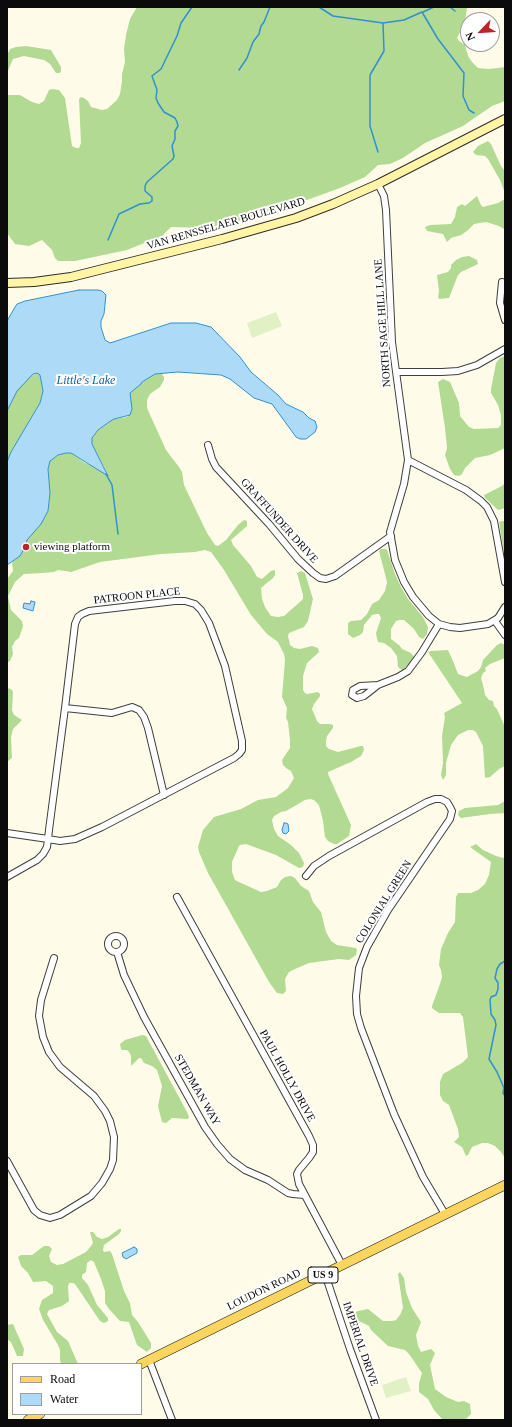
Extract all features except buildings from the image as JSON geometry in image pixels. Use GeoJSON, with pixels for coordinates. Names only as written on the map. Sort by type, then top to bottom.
{"type":"FeatureCollection","features":[{"type":"Feature","properties":{"kind":"main road","name":"VAN RENSSELAER BOULEVARD"},"geometry":{"type":"LineString","coordinates":[[7,283],[34,282],[71,277],[256,230],[296,218],[321,209],[378,184],[505,119]]}},
{"type":"Feature","properties":{"kind":"main road","name":"LOUDON ROAD"},"geometry":{"type":"LineString","coordinates":[[145,1362],[505,1185]]}},
{"type":"Feature","properties":{"kind":"main road"},"geometry":{"type":"LineString","coordinates":[[28,1420],[38,1415]]}},
{"type":"Feature","properties":{"kind":"street","name":"NORTH SAGE HILL LANE"},"geometry":{"type":"LineString","coordinates":[[378,184],[384,198],[386,216],[391,318],[396,372],[408,460],[406,476],[391,528],[391,536],[395,560],[404,582],[424,611],[439,624]]}},
{"type":"Feature","properties":{"kind":"street"},"geometry":{"type":"LineString","coordinates":[[502,282],[500,303],[505,320]]}},
{"type":"Feature","properties":{"kind":"street"},"geometry":{"type":"LineString","coordinates":[[396,372],[458,371],[477,365],[505,349]]}},
{"type":"Feature","properties":{"kind":"street","name":"GRAFFUNDER DRIVE"},"geometry":{"type":"LineString","coordinates":[[208,445],[212,460],[216,467],[269,524],[298,559],[320,578],[326,579],[335,576],[391,536]]}},
{"type":"Feature","properties":{"kind":"street"},"geometry":{"type":"LineString","coordinates":[[408,460],[466,490],[487,507],[494,521],[505,582]]}},
{"type":"Feature","properties":{"kind":"street","name":"PATROON PLACE"},"geometry":{"type":"LineString","coordinates":[[7,877],[41,857],[45,851],[48,839],[75,624],[78,618],[82,614],[89,611],[180,601],[189,601],[198,606],[209,623],[223,660],[242,741],[242,747],[239,754],[164,795],[78,838],[63,841],[48,839]]}},
{"type":"Feature","properties":{"kind":"street"},"geometry":{"type":"LineString","coordinates":[[378,685],[398,678],[408,671],[422,652],[439,624],[450,627],[466,628],[488,624],[501,616],[505,607]]}},
{"type":"Feature","properties":{"kind":"street"},"geometry":{"type":"LineString","coordinates":[[495,621],[505,635]]}},
{"type":"Feature","properties":{"kind":"street"},"geometry":{"type":"LineString","coordinates":[[65,708],[112,713],[132,708],[139,710],[144,717],[148,728],[164,795]]}},
{"type":"Feature","properties":{"kind":"street","name":"COLONIAL GREEN"},"geometry":{"type":"LineString","coordinates":[[306,876],[314,866],[329,856],[427,802],[435,799],[441,799],[447,802],[452,811],[450,819],[388,910],[367,947],[359,968],[356,996],[359,1024],[394,1114],[423,1177],[445,1214]]}},
{"type":"Feature","properties":{"kind":"street"},"geometry":{"type":"LineString","coordinates":[[7,833],[48,839]]}},
{"type":"Feature","properties":{"kind":"street","name":"PAUL HOLLY DRIVE"},"geometry":{"type":"LineString","coordinates":[[177,897],[311,1141],[313,1148],[311,1155],[297,1174],[299,1184],[342,1265]]}},
{"type":"Feature","properties":{"kind":"street","name":"STEDMAN WAY"},"geometry":{"type":"LineString","coordinates":[[117,952],[124,975],[144,1017],[205,1127],[217,1144],[241,1167],[268,1180],[288,1193],[304,1195]]}},
{"type":"Feature","properties":{"kind":"street"},"geometry":{"type":"LineString","coordinates":[[7,1162],[34,1210],[40,1215],[50,1218],[60,1215],[91,1196],[102,1183],[113,1160],[114,1137],[110,1121],[105,1111],[94,1096],[60,1067],[49,1052],[43,1037],[40,1023],[40,1008],[43,989],[54,958]]}},
{"type":"Feature","properties":{"kind":"street","name":"IMPERIAL DRIVE"},"geometry":{"type":"LineString","coordinates":[[325,1274],[376,1420]]}},
{"type":"Feature","properties":{"kind":"street"},"geometry":{"type":"LineString","coordinates":[[145,1362],[172,1420]]}},
{"type":"Feature","properties":{"kind":"green space"},"geometry":{"type":"Polygon","coordinates":[[[137,7],[467,7],[466,12],[460,12],[460,32],[457,38],[460,42],[460,52],[467,52],[472,62],[478,68],[489,69],[505,67],[505,101],[492,106],[463,126],[425,143],[403,158],[390,164],[378,165],[365,177],[340,188],[257,218],[249,218],[205,228],[171,227],[162,236],[127,250],[75,261],[58,261],[52,250],[42,240],[29,246],[15,244],[7,233],[7,95],[20,95],[39,104],[44,101],[49,90],[59,90],[65,98],[72,146],[79,148],[81,143],[79,99],[81,97],[84,98],[88,101],[91,107],[102,110],[107,109],[117,100],[120,94],[125,62],[124,49],[130,19],[137,7]]]}},
{"type":"Feature","properties":{"kind":"green space"},"geometry":{"type":"Polygon","coordinates":[[[26,46],[51,50],[61,67],[60,73],[56,73],[50,64],[44,60],[24,56],[13,59],[7,73],[7,55],[10,49],[26,46]]]}},
{"type":"Feature","properties":{"kind":"green space"},"geometry":{"type":"Polygon","coordinates":[[[488,141],[505,171],[505,193],[500,180],[488,159],[485,156],[476,155],[473,152],[478,146],[488,141]]]}},
{"type":"Feature","properties":{"kind":"green space"},"geometry":{"type":"Polygon","coordinates":[[[477,196],[483,207],[498,203],[505,199],[505,239],[504,229],[486,222],[474,224],[461,235],[451,238],[447,242],[443,234],[427,231],[425,227],[430,225],[451,224],[455,217],[457,207],[462,204],[465,206],[477,196]]]}},
{"type":"Feature","properties":{"kind":"green space"},"geometry":{"type":"Polygon","coordinates":[[[469,256],[477,260],[478,264],[458,275],[449,298],[439,299],[437,275],[448,272],[451,265],[456,260],[469,256]]]}},
{"type":"Feature","properties":{"kind":"green space"},"geometry":{"type":"Polygon","coordinates":[[[276,312],[282,326],[252,338],[247,323],[276,312]]]}},
{"type":"Feature","properties":{"kind":"green space"},"geometry":{"type":"Polygon","coordinates":[[[505,356],[505,448],[490,455],[475,458],[465,468],[462,474],[459,476],[454,475],[445,455],[447,448],[438,382],[443,379],[450,382],[459,403],[460,416],[469,427],[474,429],[498,428],[501,425],[501,415],[498,405],[491,393],[491,389],[496,363],[500,358],[505,356]]]}},
{"type":"Feature","properties":{"kind":"green space"},"geometry":{"type":"Polygon","coordinates":[[[37,373],[40,375],[43,391],[40,403],[11,452],[7,462],[7,411],[17,391],[29,377],[37,373]]]}},
{"type":"Feature","properties":{"kind":"green space"},"geometry":{"type":"Polygon","coordinates":[[[161,373],[164,380],[160,387],[150,394],[147,400],[147,408],[166,450],[182,472],[184,485],[207,533],[215,545],[218,546],[226,540],[238,525],[244,520],[247,521],[247,526],[231,540],[233,545],[251,566],[257,577],[262,579],[271,571],[275,571],[273,578],[261,588],[262,599],[271,616],[284,616],[303,599],[297,573],[301,571],[305,573],[313,599],[308,621],[304,627],[289,633],[288,636],[290,645],[294,648],[300,649],[312,646],[318,648],[319,652],[307,663],[303,676],[303,690],[307,694],[318,692],[320,694],[312,709],[317,721],[320,724],[333,725],[333,728],[327,736],[326,741],[326,746],[329,749],[338,752],[363,746],[364,750],[361,756],[328,772],[351,825],[349,836],[337,844],[328,841],[325,837],[319,805],[314,800],[305,800],[274,816],[272,820],[274,829],[278,836],[299,853],[304,863],[303,867],[299,868],[276,855],[246,844],[239,846],[232,862],[232,872],[235,880],[261,892],[277,887],[281,880],[285,877],[291,876],[295,878],[301,886],[309,891],[313,902],[321,912],[326,932],[331,941],[337,945],[356,948],[357,950],[356,955],[349,960],[339,959],[309,963],[289,972],[285,979],[286,991],[283,994],[277,993],[269,982],[208,873],[198,847],[203,830],[214,817],[241,809],[258,800],[276,797],[288,788],[294,778],[291,771],[283,765],[282,760],[290,748],[288,722],[286,718],[287,708],[282,697],[285,660],[284,654],[278,642],[267,634],[251,615],[224,570],[211,552],[205,550],[161,554],[100,562],[71,572],[58,570],[54,572],[24,574],[15,582],[8,596],[11,610],[22,621],[23,626],[19,638],[15,641],[12,647],[13,654],[10,661],[7,663],[7,579],[13,571],[12,562],[20,556],[27,540],[48,511],[50,493],[48,469],[50,461],[58,455],[71,453],[85,463],[96,467],[106,475],[105,469],[92,444],[92,438],[98,430],[114,419],[127,417],[132,409],[129,393],[148,378],[155,374],[161,373]]]}},
{"type":"Feature","properties":{"kind":"green space"},"geometry":{"type":"Polygon","coordinates":[[[505,483],[505,508],[498,510],[485,498],[484,495],[505,483]]]}},
{"type":"Feature","properties":{"kind":"green space"},"geometry":{"type":"Polygon","coordinates":[[[505,521],[505,558],[499,522],[505,521]]]}},
{"type":"Feature","properties":{"kind":"green space"},"geometry":{"type":"Polygon","coordinates":[[[381,549],[387,550],[401,587],[408,599],[423,617],[428,627],[427,634],[423,639],[419,637],[414,629],[404,620],[396,621],[391,629],[391,639],[402,649],[411,653],[414,657],[402,670],[398,667],[397,656],[391,648],[384,643],[378,642],[376,633],[381,618],[379,614],[372,615],[364,625],[363,632],[360,635],[353,638],[348,634],[348,623],[351,621],[361,620],[367,614],[372,604],[379,600],[385,591],[387,582],[379,551],[381,549]]]}},
{"type":"Feature","properties":{"kind":"green space"},"geometry":{"type":"Polygon","coordinates":[[[501,643],[505,645],[505,658],[490,664],[485,668],[486,671],[483,673],[481,678],[485,695],[489,700],[493,701],[505,727],[505,766],[490,777],[485,778],[483,746],[476,732],[473,730],[468,730],[458,735],[451,745],[446,763],[446,775],[443,780],[441,775],[443,763],[442,736],[445,717],[444,713],[462,703],[428,652],[448,650],[458,674],[467,677],[478,671],[483,660],[497,645],[501,643]]]}},
{"type":"Feature","properties":{"kind":"green space"},"geometry":{"type":"Polygon","coordinates":[[[7,688],[11,689],[13,692],[12,710],[14,715],[22,720],[13,729],[11,737],[12,758],[7,762],[7,688]]]}},
{"type":"Feature","properties":{"kind":"green space"},"geometry":{"type":"Polygon","coordinates":[[[505,801],[505,813],[461,818],[458,815],[459,811],[465,808],[498,805],[505,801]]]}},
{"type":"Feature","properties":{"kind":"green space"},"geometry":{"type":"Polygon","coordinates":[[[476,844],[483,850],[496,856],[503,858],[505,856],[505,1158],[495,1146],[488,1143],[482,1143],[472,1147],[466,1156],[462,1147],[454,1142],[459,1137],[458,1129],[449,1105],[443,1101],[440,1095],[440,1082],[443,1074],[462,1063],[468,1057],[463,1017],[460,1013],[439,1013],[432,1008],[432,1006],[442,977],[439,965],[441,949],[455,922],[456,897],[458,893],[471,893],[478,890],[485,884],[489,875],[491,862],[470,847],[476,844]]]}},
{"type":"Feature","properties":{"kind":"green space"},"geometry":{"type":"Polygon","coordinates":[[[142,1035],[146,1036],[187,1112],[189,1117],[188,1119],[172,1118],[166,1123],[162,1122],[158,1106],[162,1086],[157,1070],[144,1063],[141,1058],[139,1058],[131,1066],[131,1056],[129,1052],[121,1049],[120,1044],[125,1040],[142,1035]]]}},
{"type":"Feature","properties":{"kind":"green space"},"geometry":{"type":"Polygon","coordinates":[[[121,1229],[119,1234],[104,1245],[103,1250],[104,1252],[110,1251],[112,1254],[124,1291],[130,1303],[132,1315],[151,1343],[151,1348],[147,1352],[137,1345],[129,1322],[120,1321],[109,1309],[105,1303],[105,1291],[101,1279],[94,1262],[91,1260],[87,1263],[86,1272],[82,1275],[82,1278],[88,1285],[97,1305],[108,1318],[108,1321],[104,1323],[100,1321],[75,1284],[69,1283],[69,1301],[62,1306],[49,1310],[47,1314],[57,1332],[68,1341],[78,1363],[61,1363],[60,1350],[58,1345],[43,1320],[39,1309],[42,1300],[53,1293],[53,1286],[46,1281],[33,1282],[28,1273],[21,1266],[18,1257],[21,1255],[32,1255],[44,1246],[49,1246],[52,1249],[49,1256],[51,1262],[57,1265],[63,1264],[86,1252],[93,1243],[90,1232],[93,1232],[97,1237],[102,1239],[121,1229]]]}},
{"type":"Feature","properties":{"kind":"green space"},"geometry":{"type":"Polygon","coordinates":[[[400,1272],[404,1278],[406,1292],[412,1308],[421,1322],[416,1335],[418,1346],[421,1352],[431,1349],[435,1353],[430,1365],[435,1389],[446,1397],[458,1402],[464,1401],[470,1404],[471,1414],[465,1420],[442,1419],[434,1410],[428,1399],[419,1392],[419,1383],[422,1373],[409,1354],[405,1350],[388,1346],[371,1330],[369,1326],[351,1317],[358,1311],[368,1309],[383,1321],[396,1320],[403,1308],[398,1274],[400,1272]]]}},
{"type":"Feature","properties":{"kind":"green space"},"geometry":{"type":"Polygon","coordinates":[[[13,1324],[24,1349],[23,1356],[17,1356],[11,1342],[7,1339],[7,1325],[13,1324]]]}},
{"type":"Feature","properties":{"kind":"green space"},"geometry":{"type":"Polygon","coordinates":[[[406,1377],[411,1391],[386,1398],[382,1385],[406,1377]]]}},
{"type":"Feature","properties":{"kind":"water","name":"Little's Lake"},"geometry":{"type":"Polygon","coordinates":[[[79,290],[98,290],[102,291],[106,295],[101,327],[105,340],[110,343],[171,323],[196,323],[211,327],[240,357],[251,372],[278,395],[286,404],[303,412],[315,421],[317,427],[315,432],[306,439],[296,437],[272,404],[254,398],[230,379],[221,375],[178,372],[155,374],[142,382],[130,393],[132,409],[130,415],[114,419],[109,422],[98,430],[92,438],[92,444],[108,476],[71,453],[58,455],[50,461],[48,469],[50,493],[48,511],[41,524],[27,540],[20,556],[7,565],[7,462],[11,452],[40,403],[43,391],[40,375],[37,373],[33,374],[17,391],[7,411],[7,321],[17,304],[79,290]]]}},
{"type":"Feature","properties":{"kind":"water"},"geometry":{"type":"Polygon","coordinates":[[[31,601],[35,602],[33,611],[23,608],[24,603],[30,604],[31,601]]]}},
{"type":"Feature","properties":{"kind":"water"},"geometry":{"type":"Polygon","coordinates":[[[284,823],[288,824],[289,831],[286,834],[283,833],[282,830],[284,823]]]}},
{"type":"Feature","properties":{"kind":"water"},"geometry":{"type":"Polygon","coordinates":[[[134,1247],[137,1249],[137,1253],[126,1259],[123,1257],[122,1253],[134,1247]]]}},
{"type":"Feature","properties":{"kind":"waterway"},"geometry":{"type":"LineString","coordinates":[[108,240],[119,214],[140,204],[149,203],[152,201],[152,197],[145,191],[145,186],[147,182],[173,159],[174,156],[172,146],[175,139],[175,131],[178,126],[177,122],[175,118],[164,112],[158,103],[156,98],[157,90],[152,76],[161,69],[177,36],[181,23],[192,7]]}},
{"type":"Feature","properties":{"kind":"waterway"},"geometry":{"type":"LineString","coordinates":[[239,70],[247,58],[253,42],[259,34],[270,7]]}},
{"type":"Feature","properties":{"kind":"waterway"},"geometry":{"type":"LineString","coordinates":[[319,7],[333,16],[383,23],[404,20],[422,12],[438,39],[464,73],[463,96],[469,110],[474,113]]}},
{"type":"Feature","properties":{"kind":"waterway"},"geometry":{"type":"LineString","coordinates":[[423,12],[434,7]]}},
{"type":"Feature","properties":{"kind":"waterway"},"geometry":{"type":"LineString","coordinates":[[450,7],[455,11]]}},
{"type":"Feature","properties":{"kind":"waterway"},"geometry":{"type":"LineString","coordinates":[[378,152],[370,126],[370,75],[384,51],[383,23]]}},
{"type":"Feature","properties":{"kind":"waterway"},"geometry":{"type":"LineString","coordinates":[[106,474],[112,485],[118,534]]}},
{"type":"Feature","properties":{"kind":"waterway"},"geometry":{"type":"LineString","coordinates":[[505,961],[500,964],[497,969],[495,978],[498,983],[498,989],[496,995],[491,997],[490,1000],[491,1014],[496,1025],[489,1059],[504,1088],[503,1093],[505,1096]]}},
{"type":"Feature","properties":{"kind":"place","name":"viewing platform"},"geometry":{"type":"Point","coordinates":[26,547]}}]}
